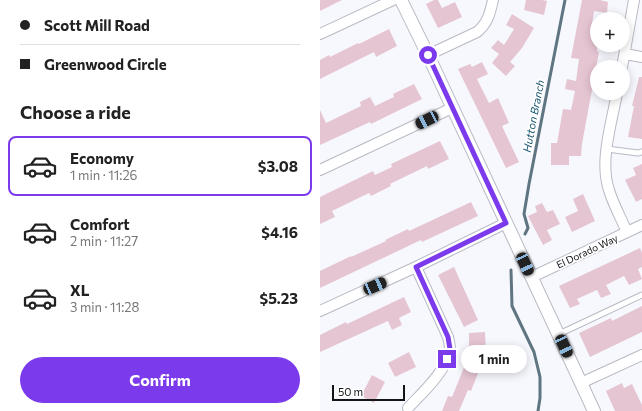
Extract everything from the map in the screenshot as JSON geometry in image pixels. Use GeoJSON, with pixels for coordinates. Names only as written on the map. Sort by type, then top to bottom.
{"type":"FeatureCollection","features":[{"type":"Feature","properties":{"kind":"street"},"geometry":{"type":"LineString","coordinates":[[320,34],[393,0]]}},
{"type":"Feature","properties":{"kind":"street"},"geometry":{"type":"LineString","coordinates":[[401,0],[594,411]]}},
{"type":"Feature","properties":{"kind":"street"},"geometry":{"type":"LineString","coordinates":[[428,55],[477,32],[483,27],[490,16],[493,0]]}},
{"type":"Feature","properties":{"kind":"street"},"geometry":{"type":"LineString","coordinates":[[624,60],[634,0]]}},
{"type":"Feature","properties":{"kind":"street"},"geometry":{"type":"LineString","coordinates":[[625,54],[642,57]]}},
{"type":"Feature","properties":{"kind":"street"},"geometry":{"type":"LineString","coordinates":[[616,100],[607,149],[606,174],[608,189],[627,232]]}},
{"type":"Feature","properties":{"kind":"street"},"geometry":{"type":"LineString","coordinates":[[320,170],[452,108]]}},
{"type":"Feature","properties":{"kind":"street"},"geometry":{"type":"LineString","coordinates":[[320,311],[416,267],[506,223]]}},
{"type":"Feature","properties":{"kind":"street","name":"El Dorado Way"},"geometry":{"type":"LineString","coordinates":[[532,278],[642,225]]}},
{"type":"Feature","properties":{"kind":"street"},"geometry":{"type":"LineString","coordinates":[[408,408],[443,367],[450,349],[448,337],[416,267]]}},
{"type":"Feature","properties":{"kind":"street"},"geometry":{"type":"LineString","coordinates":[[581,383],[642,355]]}},
{"type":"Feature","properties":{"kind":"lane"},"geometry":{"type":"LineString","coordinates":[[607,149],[638,153],[642,152]]}},
{"type":"Feature","properties":{"kind":"lane"},"geometry":{"type":"LineString","coordinates":[[558,334],[642,295]]}},
{"type":"Feature","properties":{"kind":"building"},"geometry":{"type":"Polygon","coordinates":[[[320,0],[342,0],[320,11],[320,0]]]}},
{"type":"Feature","properties":{"kind":"building"},"geometry":{"type":"Polygon","coordinates":[[[434,0],[438,0],[442,8],[455,2],[462,17],[438,28],[426,4],[434,0]]]}},
{"type":"Feature","properties":{"kind":"building"},"geometry":{"type":"Polygon","coordinates":[[[526,0],[547,1],[544,15],[524,10],[526,0]]]}},
{"type":"Feature","properties":{"kind":"building"},"geometry":{"type":"Polygon","coordinates":[[[582,0],[600,0],[608,2],[607,12],[590,12],[590,52],[599,52],[598,60],[590,60],[590,100],[581,156],[569,156],[569,165],[551,165],[551,143],[557,143],[563,109],[571,110],[575,91],[565,89],[567,79],[576,81],[579,59],[571,58],[582,0]]]}},
{"type":"Feature","properties":{"kind":"building"},"geometry":{"type":"Polygon","coordinates":[[[512,14],[534,28],[522,48],[510,62],[515,66],[506,76],[492,63],[499,54],[491,48],[498,40],[504,45],[514,29],[506,25],[512,14]]]}},
{"type":"Feature","properties":{"kind":"building"},"geometry":{"type":"Polygon","coordinates":[[[389,29],[397,46],[376,57],[374,52],[320,79],[320,60],[329,55],[330,57],[358,43],[359,44],[389,29]]]}},
{"type":"Feature","properties":{"kind":"building"},"geometry":{"type":"Polygon","coordinates":[[[482,62],[488,74],[477,79],[489,103],[498,98],[509,123],[502,126],[519,162],[506,168],[458,69],[470,64],[472,67],[482,62]]]}},
{"type":"Feature","properties":{"kind":"building"},"geometry":{"type":"Polygon","coordinates":[[[639,77],[642,77],[642,139],[628,137],[634,106],[632,106],[639,77]]]}},
{"type":"Feature","properties":{"kind":"building"},"geometry":{"type":"Polygon","coordinates":[[[414,84],[422,99],[371,124],[370,122],[320,145],[320,110],[326,123],[361,106],[360,102],[370,97],[375,106],[394,97],[393,94],[414,84]]]}},
{"type":"Feature","properties":{"kind":"building"},"geometry":{"type":"Polygon","coordinates":[[[440,141],[449,159],[428,169],[427,166],[390,184],[391,186],[371,196],[369,193],[332,211],[335,217],[320,224],[320,197],[373,171],[375,175],[392,167],[391,164],[440,141]]]}},
{"type":"Feature","properties":{"kind":"building"},"geometry":{"type":"Polygon","coordinates":[[[642,164],[642,199],[636,202],[625,180],[636,175],[633,168],[642,164]]]}},
{"type":"Feature","properties":{"kind":"building"},"geometry":{"type":"Polygon","coordinates":[[[583,194],[595,221],[572,232],[565,217],[578,211],[573,199],[583,194]]]}},
{"type":"Feature","properties":{"kind":"building"},"geometry":{"type":"Polygon","coordinates":[[[471,202],[478,216],[422,242],[421,240],[320,288],[320,271],[386,241],[385,240],[408,229],[409,231],[471,202]]]}},
{"type":"Feature","properties":{"kind":"building"},"geometry":{"type":"Polygon","coordinates":[[[542,203],[547,212],[553,210],[560,224],[547,230],[552,240],[543,245],[528,216],[537,212],[535,206],[542,203]]]}},
{"type":"Feature","properties":{"kind":"building"},"geometry":{"type":"Polygon","coordinates":[[[640,248],[642,253],[642,267],[638,269],[642,279],[629,285],[624,276],[606,285],[611,294],[601,298],[597,290],[577,299],[580,304],[570,308],[559,286],[640,248]]]}},
{"type":"Feature","properties":{"kind":"building"},"geometry":{"type":"Polygon","coordinates":[[[454,267],[478,320],[464,327],[438,275],[454,267]]]}},
{"type":"Feature","properties":{"kind":"building"},"geometry":{"type":"Polygon","coordinates":[[[404,297],[411,312],[399,318],[402,325],[392,330],[388,321],[320,352],[320,335],[404,297]]]}},
{"type":"Feature","properties":{"kind":"building"},"geometry":{"type":"Polygon","coordinates":[[[642,306],[642,332],[590,357],[579,333],[611,318],[612,321],[642,306]]]}},
{"type":"Feature","properties":{"kind":"building"},"geometry":{"type":"Polygon","coordinates":[[[485,332],[486,358],[484,358],[471,391],[468,390],[459,411],[442,411],[448,396],[452,397],[469,355],[469,333],[485,332]]]}},
{"type":"Feature","properties":{"kind":"building"},"geometry":{"type":"Polygon","coordinates":[[[409,352],[416,367],[395,377],[388,363],[409,352]]]}},
{"type":"Feature","properties":{"kind":"building"},"geometry":{"type":"Polygon","coordinates":[[[372,375],[385,382],[374,403],[361,396],[372,375]]]}},
{"type":"Feature","properties":{"kind":"building"},"geometry":{"type":"Polygon","coordinates":[[[622,383],[624,388],[632,384],[642,405],[642,411],[615,411],[606,391],[622,383]]]}},
{"type":"Feature","properties":{"kind":"waterway","name":"Hutton Branch"},"geometry":{"type":"LineString","coordinates":[[525,234],[528,228],[524,214],[529,184],[565,0]]}},
{"type":"Feature","properties":{"kind":"waterway","name":"Hutton Branch"},"geometry":{"type":"LineString","coordinates":[[511,270],[512,306],[534,352],[540,377],[540,398],[538,411]]}},
{"type":"Feature","properties":{"kind":"route"},"geometry":{"type":"LineString","coordinates":[[428,55],[506,223],[416,267],[448,337],[450,349],[447,359]]}}]}
